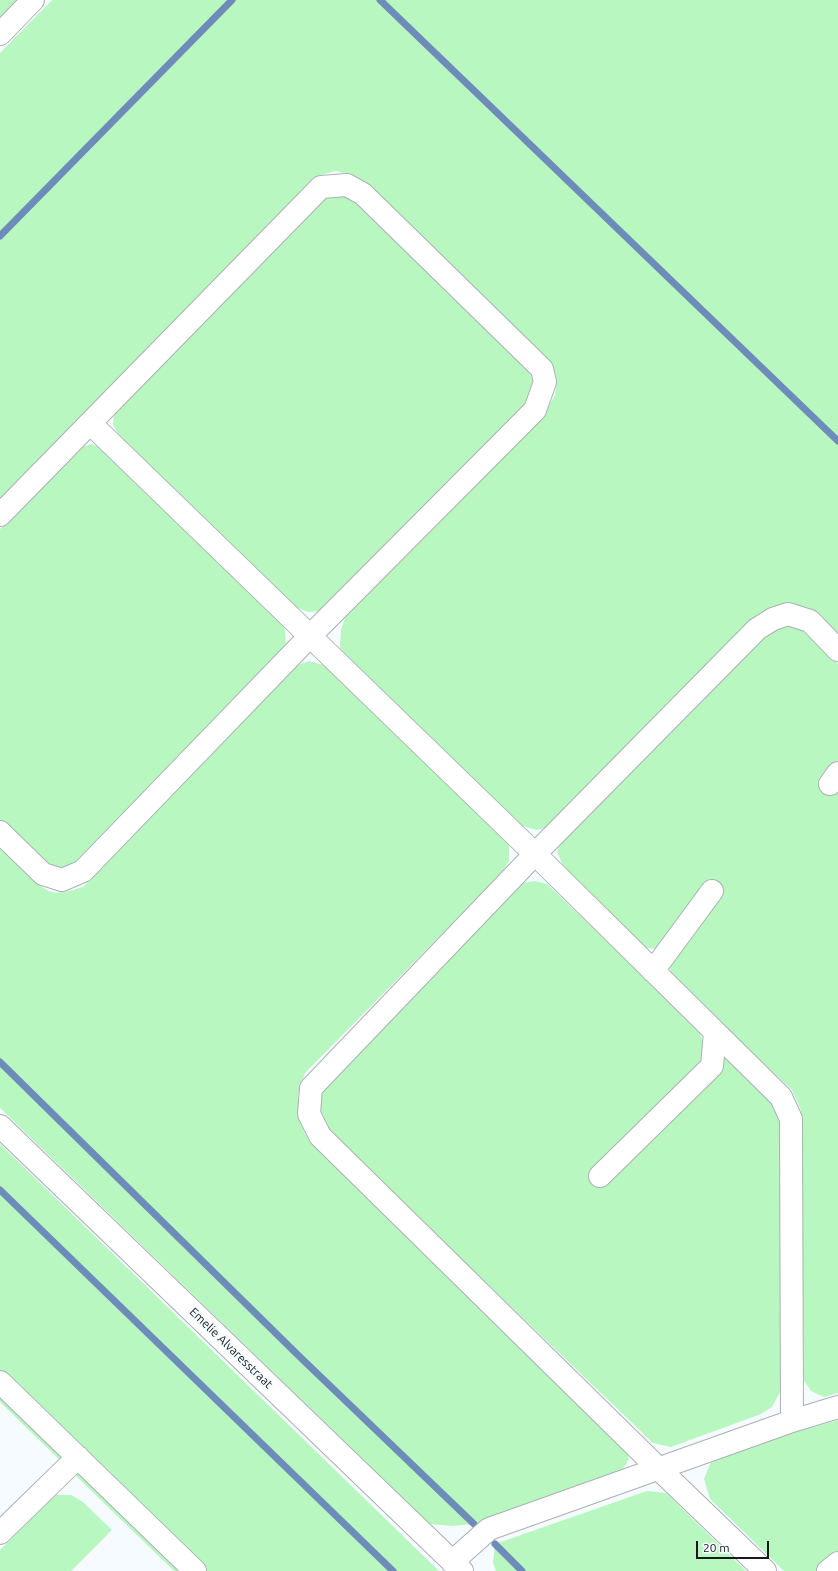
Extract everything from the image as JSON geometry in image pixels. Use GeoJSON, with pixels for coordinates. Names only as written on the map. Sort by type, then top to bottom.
{"type":"FeatureCollection","features":[{"type":"Feature","properties":{"kind":"street"},"geometry":{"type":"LineString","coordinates":[[0,34],[33,0]]}},
{"type":"Feature","properties":{"kind":"street"},"geometry":{"type":"LineString","coordinates":[[0,515],[321,187],[347,185],[363,194],[542,369],[545,382],[535,410],[311,636],[83,871],[62,880],[43,874],[0,832]]}},
{"type":"Feature","properties":{"kind":"street"},"geometry":{"type":"LineString","coordinates":[[90,422],[535,854],[781,1097],[791,1119],[792,1421]]}},
{"type":"Feature","properties":{"kind":"street"},"geometry":{"type":"LineString","coordinates":[[765,1571],[320,1136],[309,1114],[311,1088],[535,854],[757,629],[773,619],[788,614],[810,621],[838,650]]}},
{"type":"Feature","properties":{"kind":"street"},"geometry":{"type":"LineString","coordinates":[[653,971],[712,891]]}},
{"type":"Feature","properties":{"kind":"street"},"geometry":{"type":"LineString","coordinates":[[600,1176],[712,1066],[715,1032]]}},
{"type":"Feature","properties":{"kind":"street","name":"Emelie Alvaresstraat"},"geometry":{"type":"LineString","coordinates":[[0,1126],[457,1566]]}},
{"type":"Feature","properties":{"kind":"street"},"geometry":{"type":"LineString","coordinates":[[0,1382],[195,1571]]}},
{"type":"Feature","properties":{"kind":"street"},"geometry":{"type":"LineString","coordinates":[[457,1566],[489,1529],[792,1421],[838,1407]]}},
{"type":"Feature","properties":{"kind":"street"},"geometry":{"type":"LineString","coordinates":[[0,1533],[78,1457]]}},
{"type":"Feature","properties":{"kind":"street"},"geometry":{"type":"LineString","coordinates":[[828,1571],[838,1563]]}},
{"type":"Feature","properties":{"kind":"green space"},"geometry":{"type":"Polygon","coordinates":[[[0,0],[28,0],[0,28],[0,0]]]}},
{"type":"Feature","properties":{"kind":"green space"},"geometry":{"type":"Polygon","coordinates":[[[52,0],[838,0],[838,633],[812,611],[797,606],[776,606],[758,614],[549,827],[536,830],[520,825],[355,666],[340,648],[341,630],[347,612],[544,414],[555,395],[557,379],[549,360],[376,191],[353,175],[335,171],[314,177],[0,501],[0,53],[52,0]]]}},
{"type":"Feature","properties":{"kind":"green space"},"geometry":{"type":"Polygon","coordinates":[[[326,195],[353,196],[524,363],[534,385],[532,395],[525,407],[322,611],[308,612],[295,607],[121,439],[113,425],[114,413],[326,195]]]}},
{"type":"Feature","properties":{"kind":"green space"},"geometry":{"type":"Polygon","coordinates":[[[92,444],[103,449],[275,616],[285,629],[286,646],[78,863],[62,870],[45,864],[0,820],[0,529],[79,448],[92,444]]]}},
{"type":"Feature","properties":{"kind":"green space"},"geometry":{"type":"Polygon","coordinates":[[[792,625],[805,631],[838,664],[838,760],[820,785],[833,794],[838,788],[838,1393],[824,1397],[811,1391],[804,1381],[801,1110],[792,1090],[672,977],[669,963],[657,949],[646,948],[565,870],[557,852],[562,839],[763,637],[775,627],[792,625]]]}},
{"type":"Feature","properties":{"kind":"green space"},"geometry":{"type":"Polygon","coordinates":[[[309,661],[327,666],[509,845],[509,861],[501,874],[305,1073],[298,1094],[300,1119],[305,1134],[625,1447],[629,1459],[623,1469],[612,1474],[474,1524],[452,1526],[430,1524],[0,1108],[0,847],[29,877],[49,891],[62,892],[83,887],[292,667],[309,661]]]}},
{"type":"Feature","properties":{"kind":"green space"},"geometry":{"type":"Polygon","coordinates":[[[535,881],[547,884],[699,1029],[705,1049],[723,1053],[774,1105],[780,1123],[780,1392],[772,1407],[761,1414],[671,1447],[653,1443],[325,1128],[318,1113],[320,1091],[522,883],[535,881]]]}},
{"type":"Feature","properties":{"kind":"green space"},"geometry":{"type":"Polygon","coordinates":[[[0,1144],[439,1571],[174,1571],[0,1402],[0,1144]]]}},
{"type":"Feature","properties":{"kind":"green space"},"geometry":{"type":"Polygon","coordinates":[[[838,1420],[838,1552],[817,1571],[784,1571],[710,1499],[704,1479],[710,1464],[718,1454],[838,1420]]]}},
{"type":"Feature","properties":{"kind":"green space"},"geometry":{"type":"Polygon","coordinates":[[[647,1491],[666,1493],[746,1571],[496,1571],[493,1563],[495,1544],[647,1491]]]}},
{"type":"Feature","properties":{"kind":"green space"},"geometry":{"type":"Polygon","coordinates":[[[56,1495],[71,1495],[83,1502],[112,1530],[71,1571],[0,1571],[0,1550],[41,1508],[56,1495]]]}},
{"type":"Feature","properties":{"kind":"waterway"},"geometry":{"type":"LineString","coordinates":[[0,236],[232,0]]}},
{"type":"Feature","properties":{"kind":"waterway"},"geometry":{"type":"LineString","coordinates":[[380,0],[838,441]]}},
{"type":"Feature","properties":{"kind":"waterway"},"geometry":{"type":"LineString","coordinates":[[0,1062],[301,1358],[474,1524]]}},
{"type":"Feature","properties":{"kind":"waterway"},"geometry":{"type":"LineString","coordinates":[[0,1190],[393,1571]]}},
{"type":"Feature","properties":{"kind":"waterway"},"geometry":{"type":"LineString","coordinates":[[495,1544],[522,1571]]}}]}
